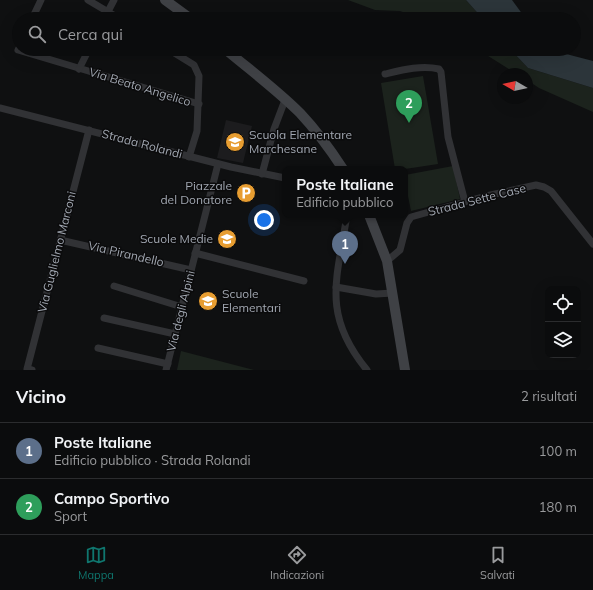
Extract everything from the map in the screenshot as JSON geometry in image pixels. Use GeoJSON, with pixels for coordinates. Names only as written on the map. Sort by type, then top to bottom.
{"type":"FeatureCollection","features":[{"type":"Feature","properties":{"kind":"main road"},"geometry":{"type":"LineString","coordinates":[[165,0],[181,12]]}},
{"type":"Feature","properties":{"kind":"main road"},"geometry":{"type":"LineString","coordinates":[[233,56],[299,113],[327,146],[341,166]]}},
{"type":"Feature","properties":{"kind":"main road"},"geometry":{"type":"LineString","coordinates":[[370,218],[387,261],[405,370]]}},
{"type":"Feature","properties":{"kind":"street"},"geometry":{"type":"LineString","coordinates":[[35,12],[40,0]]}},
{"type":"Feature","properties":{"kind":"street"},"geometry":{"type":"LineString","coordinates":[[88,0],[108,12],[114,0]]}},
{"type":"Feature","properties":{"kind":"street"},"geometry":{"type":"LineString","coordinates":[[38,56],[80,69]]}},
{"type":"Feature","properties":{"kind":"street","name":"Via Beato Angelico"},"geometry":{"type":"LineString","coordinates":[[86,56],[80,69],[199,104]]}},
{"type":"Feature","properties":{"kind":"street"},"geometry":{"type":"LineString","coordinates":[[179,56],[194,65],[199,76],[199,104],[196,132],[190,156]]}},
{"type":"Feature","properties":{"kind":"street"},"geometry":{"type":"LineString","coordinates":[[385,74],[410,69],[426,68],[439,69],[441,72],[448,137],[465,202]]}},
{"type":"Feature","properties":{"kind":"street"},"geometry":{"type":"LineString","coordinates":[[262,174],[274,128],[285,100]]}},
{"type":"Feature","properties":{"kind":"street","name":"Strada Rolandi"},"geometry":{"type":"LineString","coordinates":[[0,108],[218,164],[282,177]]}},
{"type":"Feature","properties":{"kind":"street","name":"Via Guglielmo Marconi"},"geometry":{"type":"LineString","coordinates":[[32,370],[27,369],[89,130]]}},
{"type":"Feature","properties":{"kind":"street"},"geometry":{"type":"LineString","coordinates":[[334,156],[337,166]]}},
{"type":"Feature","properties":{"kind":"street","name":"Via degli Alpini"},"geometry":{"type":"LineString","coordinates":[[167,367],[218,164]]}},
{"type":"Feature","properties":{"kind":"street","name":"Strada Sette Case"},"geometry":{"type":"LineString","coordinates":[[387,261],[400,250],[407,223],[411,217],[536,185],[551,191],[593,244]]}},
{"type":"Feature","properties":{"kind":"street"},"geometry":{"type":"LineString","coordinates":[[346,218],[336,277],[336,307],[340,325],[348,345],[367,370]]}},
{"type":"Feature","properties":{"kind":"street","name":"Via Pirandello"},"geometry":{"type":"LineString","coordinates":[[60,240],[191,270]]}},
{"type":"Feature","properties":{"kind":"street"},"geometry":{"type":"LineString","coordinates":[[195,253],[304,281]]}},
{"type":"Feature","properties":{"kind":"street"},"geometry":{"type":"LineString","coordinates":[[114,286],[182,307]]}},
{"type":"Feature","properties":{"kind":"street"},"geometry":{"type":"LineString","coordinates":[[336,287],[376,294],[392,293]]}},
{"type":"Feature","properties":{"kind":"street"},"geometry":{"type":"LineString","coordinates":[[104,318],[175,334]]}},
{"type":"Feature","properties":{"kind":"street"},"geometry":{"type":"LineString","coordinates":[[98,348],[167,367]]}},
{"type":"Feature","properties":{"kind":"shaded area"},"geometry":{"type":"Polygon","coordinates":[[[348,0],[466,0],[477,12],[403,12],[375,10],[348,0]]]}},
{"type":"Feature","properties":{"kind":"shaded area"},"geometry":{"type":"Polygon","coordinates":[[[466,0],[512,0],[521,12],[477,12],[466,0]]]}},
{"type":"Feature","properties":{"kind":"shaded area"},"geometry":{"type":"Polygon","coordinates":[[[488,56],[517,56],[528,68],[507,68],[488,56]]]}},
{"type":"Feature","properties":{"kind":"shaded area"},"geometry":{"type":"Polygon","coordinates":[[[517,56],[574,56],[593,61],[593,88],[533,70],[533,68],[528,68],[517,56]]]}},
{"type":"Feature","properties":{"kind":"shaded area"},"geometry":{"type":"Polygon","coordinates":[[[533,70],[593,88],[593,112],[533,84],[533,70]]]}},
{"type":"Feature","properties":{"kind":"shaded area"},"geometry":{"type":"Polygon","coordinates":[[[423,76],[438,164],[408,169],[408,166],[395,166],[381,83],[423,76]]]}},
{"type":"Feature","properties":{"kind":"shaded area","name":"Scuola Elementare Marchesane"},"geometry":{"type":"Polygon","coordinates":[[[226,120],[252,126],[243,163],[217,158],[226,120]]]}},
{"type":"Feature","properties":{"kind":"shaded area"},"geometry":{"type":"Polygon","coordinates":[[[453,166],[460,199],[411,211],[408,196],[408,174],[453,166]]]}},
{"type":"Feature","properties":{"kind":"shaded area"},"geometry":{"type":"Polygon","coordinates":[[[181,351],[254,370],[177,370],[181,351]]]}},
{"type":"Feature","properties":{"kind":"place","name":"Campo Sportivo"},"geometry":{"type":"Point","coordinates":[409,123]}},
{"type":"Feature","properties":{"kind":"place","name":"Scuola Elementare Marchesane"},"geometry":{"type":"Point","coordinates":[235,142]}},
{"type":"Feature","properties":{"kind":"place","name":"Piazzale del Donatore"},"geometry":{"type":"Point","coordinates":[246,193]}},
{"type":"Feature","properties":{"kind":"place","name":"Scuole Medie"},"geometry":{"type":"Point","coordinates":[227,239]}},
{"type":"Feature","properties":{"kind":"place","name":"Poste Italiane"},"geometry":{"type":"Point","coordinates":[345,264]}},
{"type":"Feature","properties":{"kind":"place","name":"Scuole Elementari"},"geometry":{"type":"Point","coordinates":[208,301]}}]}
